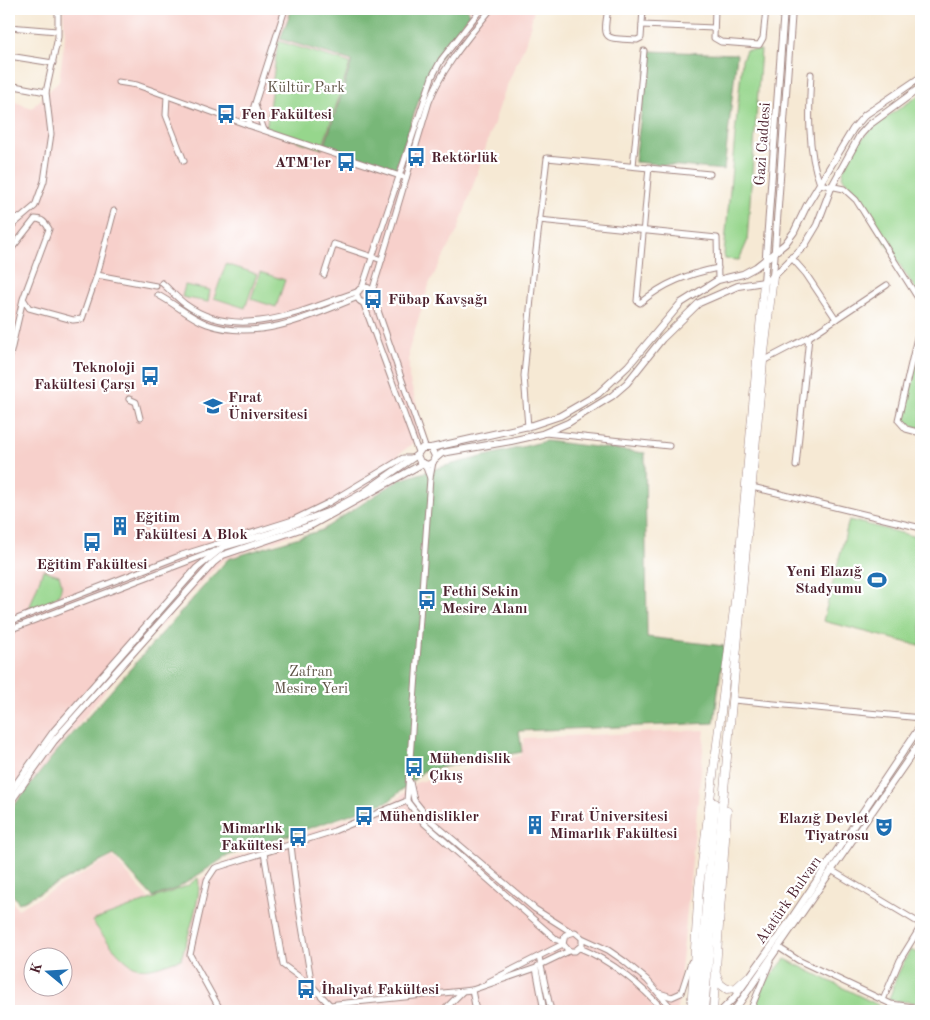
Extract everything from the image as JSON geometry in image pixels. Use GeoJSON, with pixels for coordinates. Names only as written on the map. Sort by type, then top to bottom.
{"type":"FeatureCollection","features":[{"type":"Feature","properties":{"kind":"highway"},"geometry":{"type":"LineString","coordinates":[[697,1010],[706,971],[733,700],[763,361],[773,277]]}},
{"type":"Feature","properties":{"kind":"highway"},"geometry":{"type":"LineString","coordinates":[[697,1010],[695,947],[699,887],[737,585],[764,282]]}},
{"type":"Feature","properties":{"kind":"highway"},"geometry":{"type":"LineString","coordinates":[[713,1011],[733,700]]}},
{"type":"Feature","properties":{"kind":"highway"},"geometry":{"type":"LineString","coordinates":[[697,1010],[722,702]]}},
{"type":"Feature","properties":{"kind":"highway"},"geometry":{"type":"LineString","coordinates":[[716,972],[720,984],[728,989],[736,988],[748,978]]}},
{"type":"Feature","properties":{"kind":"main road","name":"Gazi Caddesi"},"geometry":{"type":"LineString","coordinates":[[764,282],[784,9]]}},
{"type":"Feature","properties":{"kind":"main road","name":"Gazi Caddesi"},"geometry":{"type":"LineString","coordinates":[[773,277],[792,9]]}},
{"type":"Feature","properties":{"kind":"main road"},"geometry":{"type":"LineString","coordinates":[[9,794],[54,730],[198,568],[215,552],[223,547],[276,531],[330,511],[363,493],[428,447],[528,426],[560,416],[598,394],[628,366],[674,309],[718,280],[743,274],[784,244],[794,232],[853,129],[865,115],[921,77]]}},
{"type":"Feature","properties":{"kind":"main road"},"geometry":{"type":"LineString","coordinates":[[9,804],[54,741],[180,598],[223,555],[312,525],[434,460],[442,453],[504,443],[545,432],[568,423],[612,396],[627,383],[674,325],[699,303],[738,286],[764,282],[773,277],[804,245],[817,225],[831,188],[860,135],[869,125],[921,88]]}},
{"type":"Feature","properties":{"kind":"main road"},"geometry":{"type":"LineString","coordinates":[[428,447],[435,453],[434,460]]}},
{"type":"Feature","properties":{"kind":"main road"},"geometry":{"type":"LineString","coordinates":[[416,455],[424,464]]}},
{"type":"Feature","properties":{"kind":"main road","name":"Atatürk Bulvarı"},"geometry":{"type":"LineString","coordinates":[[721,1011],[789,922],[921,724]]}},
{"type":"Feature","properties":{"kind":"main road","name":"Atatürk Bulvarı"},"geometry":{"type":"LineString","coordinates":[[734,1011],[921,741]]}},
{"type":"Feature","properties":{"kind":"street"},"geometry":{"type":"LineString","coordinates":[[9,228],[35,206],[44,181],[51,134],[46,92],[58,31],[58,9]]}},
{"type":"Feature","properties":{"kind":"street"},"geometry":{"type":"LineString","coordinates":[[248,125],[285,9]]}},
{"type":"Feature","properties":{"kind":"street"},"geometry":{"type":"LineString","coordinates":[[9,630],[31,617],[182,556],[293,520],[328,503],[403,458],[416,455],[359,292],[432,77],[441,60],[481,9]]}},
{"type":"Feature","properties":{"kind":"street"},"geometry":{"type":"LineString","coordinates":[[364,302],[370,301],[406,178],[438,81],[452,58],[491,9]]}},
{"type":"Feature","properties":{"kind":"street"},"geometry":{"type":"LineString","coordinates":[[608,9],[604,30],[608,37],[638,40],[641,38],[643,9]]}},
{"type":"Feature","properties":{"kind":"street"},"geometry":{"type":"LineString","coordinates":[[715,9],[714,38],[716,40],[759,45],[763,38],[766,9]]}},
{"type":"Feature","properties":{"kind":"street"},"geometry":{"type":"LineString","coordinates":[[792,9],[837,9]]}},
{"type":"Feature","properties":{"kind":"street"},"geometry":{"type":"LineString","coordinates":[[642,25],[714,28]]}},
{"type":"Feature","properties":{"kind":"street"},"geometry":{"type":"LineString","coordinates":[[9,27],[58,31]]}},
{"type":"Feature","properties":{"kind":"street"},"geometry":{"type":"LineString","coordinates":[[634,166],[644,52]]}},
{"type":"Feature","properties":{"kind":"street"},"geometry":{"type":"LineString","coordinates":[[9,56],[53,63]]}},
{"type":"Feature","properties":{"kind":"street"},"geometry":{"type":"LineString","coordinates":[[811,74],[809,103],[812,165],[820,184],[831,188],[844,189],[856,200],[921,303]]}},
{"type":"Feature","properties":{"kind":"street"},"geometry":{"type":"LineString","coordinates":[[118,82],[124,81],[406,178]]}},
{"type":"Feature","properties":{"kind":"street"},"geometry":{"type":"LineString","coordinates":[[9,85],[46,92]]}},
{"type":"Feature","properties":{"kind":"street"},"geometry":{"type":"LineString","coordinates":[[167,96],[166,115],[184,161]]}},
{"type":"Feature","properties":{"kind":"street"},"geometry":{"type":"LineString","coordinates":[[254,105],[264,130]]}},
{"type":"Feature","properties":{"kind":"street"},"geometry":{"type":"LineString","coordinates":[[528,426],[524,376],[547,158],[710,174]]}},
{"type":"Feature","properties":{"kind":"street"},"geometry":{"type":"LineString","coordinates":[[649,167],[636,299],[639,303],[668,283],[692,273],[718,268]]}},
{"type":"Feature","properties":{"kind":"street"},"geometry":{"type":"LineString","coordinates":[[23,299],[29,308],[73,320],[82,319],[97,275],[114,210]]}},
{"type":"Feature","properties":{"kind":"street"},"geometry":{"type":"LineString","coordinates":[[9,216],[20,218]]}},
{"type":"Feature","properties":{"kind":"street"},"geometry":{"type":"LineString","coordinates":[[9,252],[35,219],[46,224],[48,229],[23,299],[9,360]]}},
{"type":"Feature","properties":{"kind":"street"},"geometry":{"type":"LineString","coordinates":[[540,220],[718,238],[718,280]]}},
{"type":"Feature","properties":{"kind":"street"},"geometry":{"type":"LineString","coordinates":[[324,276],[334,244],[382,260]]}},
{"type":"Feature","properties":{"kind":"street"},"geometry":{"type":"LineString","coordinates":[[791,257],[806,274],[836,319]]}},
{"type":"Feature","properties":{"kind":"street"},"geometry":{"type":"LineString","coordinates":[[97,275],[156,286]]}},
{"type":"Feature","properties":{"kind":"street"},"geometry":{"type":"LineString","coordinates":[[162,283],[186,304],[202,313],[241,324],[276,318],[359,292]]}},
{"type":"Feature","properties":{"kind":"street"},"geometry":{"type":"LineString","coordinates":[[763,361],[809,337],[887,285]]}},
{"type":"Feature","properties":{"kind":"street"},"geometry":{"type":"LineString","coordinates":[[158,295],[206,323],[238,330],[254,330],[280,324],[369,288],[428,447]]}},
{"type":"Feature","properties":{"kind":"street"},"geometry":{"type":"LineString","coordinates":[[921,320],[898,420],[906,429],[921,433]]}},
{"type":"Feature","properties":{"kind":"street"},"geometry":{"type":"LineString","coordinates":[[796,466],[809,337]]}},
{"type":"Feature","properties":{"kind":"street"},"geometry":{"type":"LineString","coordinates":[[129,400],[136,402],[140,418]]}},
{"type":"Feature","properties":{"kind":"street"},"geometry":{"type":"LineString","coordinates":[[545,432],[669,446]]}},
{"type":"Feature","properties":{"kind":"street"},"geometry":{"type":"LineString","coordinates":[[434,460],[430,478],[407,801],[424,823],[542,927],[563,943],[569,951]]}},
{"type":"Feature","properties":{"kind":"street"},"geometry":{"type":"LineString","coordinates":[[424,464],[430,478]]}},
{"type":"Feature","properties":{"kind":"street"},"geometry":{"type":"LineString","coordinates":[[752,487],[921,528]]}},
{"type":"Feature","properties":{"kind":"street"},"geometry":{"type":"LineString","coordinates":[[9,622],[31,617],[215,552]]}},
{"type":"Feature","properties":{"kind":"street"},"geometry":{"type":"LineString","coordinates":[[733,700],[921,718]]}},
{"type":"Feature","properties":{"kind":"street"},"geometry":{"type":"LineString","coordinates":[[408,774],[414,800],[430,820],[535,909],[571,932],[578,933],[582,938],[608,950],[624,961],[674,1011]]}},
{"type":"Feature","properties":{"kind":"street"},"geometry":{"type":"LineString","coordinates":[[221,1011],[190,955],[207,880],[215,868],[334,831],[407,801]]}},
{"type":"Feature","properties":{"kind":"street"},"geometry":{"type":"LineString","coordinates":[[292,845],[297,897],[312,986]]}},
{"type":"Feature","properties":{"kind":"street"},"geometry":{"type":"LineString","coordinates":[[264,854],[283,964],[312,986],[330,1005]]}},
{"type":"Feature","properties":{"kind":"street"},"geometry":{"type":"LineString","coordinates":[[830,870],[921,925],[900,960],[883,1000]]}},
{"type":"Feature","properties":{"kind":"street"},"geometry":{"type":"LineString","coordinates":[[472,990],[536,959],[563,943],[565,935],[571,932]]}},
{"type":"Feature","properties":{"kind":"street"},"geometry":{"type":"LineString","coordinates":[[580,948],[582,938]]}},
{"type":"Feature","properties":{"kind":"street"},"geometry":{"type":"LineString","coordinates":[[657,992],[672,997],[681,993],[695,947]]}},
{"type":"Feature","properties":{"kind":"street"},"geometry":{"type":"LineString","coordinates":[[750,1011],[778,947],[798,960],[891,1004],[921,1008]]}},
{"type":"Feature","properties":{"kind":"street"},"geometry":{"type":"LineString","coordinates":[[299,1011],[330,1005],[472,990],[538,966],[569,951],[580,948],[610,965],[648,993],[664,1011]]}},
{"type":"Feature","properties":{"kind":"street"},"geometry":{"type":"LineString","coordinates":[[536,959],[551,1011]]}},
{"type":"Feature","properties":{"kind":"street"},"geometry":{"type":"LineString","coordinates":[[538,966],[544,1011]]}},
{"type":"Feature","properties":{"kind":"street"},"geometry":{"type":"LineString","coordinates":[[472,990],[476,1011]]}},
{"type":"Feature","properties":{"kind":"street"},"geometry":{"type":"LineString","coordinates":[[443,1011],[463,992]]}},
{"type":"Feature","properties":{"kind":"shaded area","name":"Fırat Üniversitesi"},"geometry":{"type":"Polygon","coordinates":[[[63,9],[534,9],[528,37],[505,90],[458,230],[430,282],[409,349],[409,378],[425,434],[399,454],[415,472],[380,490],[334,519],[223,560],[138,650],[9,810],[9,100],[32,108],[59,81],[65,37],[63,9]]]}},
{"type":"Feature","properties":{"kind":"shaded area"},"geometry":{"type":"Polygon","coordinates":[[[705,730],[677,1011],[9,1011],[9,898],[18,909],[113,857],[149,899],[181,892],[230,859],[394,802],[415,783],[521,755],[524,738],[705,730]]]}},
{"type":"Feature","properties":{"kind":"green space"},"geometry":{"type":"Polygon","coordinates":[[[292,9],[468,9],[469,16],[457,30],[424,85],[395,170],[325,145],[352,61],[280,39],[292,9]]]}},
{"type":"Feature","properties":{"kind":"green space","name":"Kültür Park"},"geometry":{"type":"Polygon","coordinates":[[[278,41],[350,63],[322,149],[266,131],[278,41]]]}},
{"type":"Feature","properties":{"kind":"green space"},"geometry":{"type":"Polygon","coordinates":[[[746,50],[761,50],[747,242],[739,260],[725,259],[724,254],[742,60],[746,50]]]}},
{"type":"Feature","properties":{"kind":"green space"},"geometry":{"type":"Polygon","coordinates":[[[649,51],[737,54],[724,170],[635,162],[649,51]]]}},
{"type":"Feature","properties":{"kind":"green space"},"geometry":{"type":"Polygon","coordinates":[[[921,94],[921,295],[866,212],[865,202],[842,177],[846,163],[862,139],[873,128],[921,94]]]}},
{"type":"Feature","properties":{"kind":"green space"},"geometry":{"type":"Polygon","coordinates":[[[226,264],[257,274],[245,308],[214,298],[226,264]]]}},
{"type":"Feature","properties":{"kind":"green space"},"geometry":{"type":"Polygon","coordinates":[[[260,272],[285,280],[276,307],[251,299],[260,272]]]}},
{"type":"Feature","properties":{"kind":"green space"},"geometry":{"type":"Polygon","coordinates":[[[185,285],[210,290],[208,302],[182,297],[185,285]]]}},
{"type":"Feature","properties":{"kind":"green space"},"geometry":{"type":"Polygon","coordinates":[[[921,337],[921,428],[906,424],[904,420],[921,337]]]}},
{"type":"Feature","properties":{"kind":"green space","name":"Zafran Mesire Yeri"},"geometry":{"type":"Polygon","coordinates":[[[546,441],[645,453],[647,637],[724,646],[714,723],[519,731],[522,752],[424,771],[389,801],[227,856],[178,888],[153,897],[114,855],[19,903],[9,890],[9,812],[53,756],[228,559],[322,530],[399,480],[445,466],[546,441]]]}},
{"type":"Feature","properties":{"kind":"green space","name":"Yeni Elazığ Stadyumu"},"geometry":{"type":"Polygon","coordinates":[[[849,520],[921,538],[921,646],[823,621],[849,520]]]}},
{"type":"Feature","properties":{"kind":"green space"},"geometry":{"type":"Polygon","coordinates":[[[43,570],[59,575],[61,589],[55,598],[32,610],[29,609],[43,570]]]}},
{"type":"Feature","properties":{"kind":"green space"},"geometry":{"type":"Polygon","coordinates":[[[198,878],[199,886],[196,906],[181,959],[144,969],[133,966],[113,948],[92,921],[187,886],[198,878]]]}},
{"type":"Feature","properties":{"kind":"green space"},"geometry":{"type":"Polygon","coordinates":[[[910,950],[921,954],[921,1003],[889,1000],[896,978],[910,950]]]}},
{"type":"Feature","properties":{"kind":"green space"},"geometry":{"type":"Polygon","coordinates":[[[785,959],[882,1007],[880,1011],[754,1011],[763,985],[785,959]]]}},
{"type":"Feature","properties":{"kind":"place","name":"Fen Fakültesi"},"geometry":{"type":"Point","coordinates":[226,114]}},
{"type":"Feature","properties":{"kind":"place","name":"Rektörlük"},"geometry":{"type":"Point","coordinates":[416,157]}},
{"type":"Feature","properties":{"kind":"place","name":"ATM'ler"},"geometry":{"type":"Point","coordinates":[346,162]}},
{"type":"Feature","properties":{"kind":"place","name":"Fübap Kavşağı"},"geometry":{"type":"Point","coordinates":[373,299]}},
{"type":"Feature","properties":{"kind":"place","name":"Teknoloji Fakültesi Çarşı"},"geometry":{"type":"Point","coordinates":[150,376]}},
{"type":"Feature","properties":{"kind":"place","name":"Fırat Üniversitesi"},"geometry":{"type":"Point","coordinates":[213,406]}},
{"type":"Feature","properties":{"kind":"place","name":"Eğitim Fakültesi A Blok"},"geometry":{"type":"Point","coordinates":[120,526]}},
{"type":"Feature","properties":{"kind":"place","name":"Eğitim Fakültesi"},"geometry":{"type":"Point","coordinates":[92,542]}},
{"type":"Feature","properties":{"kind":"place","name":"Yeni Elazığ Stadyumu"},"geometry":{"type":"Point","coordinates":[877,580]}},
{"type":"Feature","properties":{"kind":"place","name":"Fethi Sekin Mesire Alanı"},"geometry":{"type":"Point","coordinates":[427,600]}},
{"type":"Feature","properties":{"kind":"place","name":"Mühendislik Çıkış"},"geometry":{"type":"Point","coordinates":[414,767]}},
{"type":"Feature","properties":{"kind":"place","name":"Mühendislikler"},"geometry":{"type":"Point","coordinates":[364,816]}},
{"type":"Feature","properties":{"kind":"place","name":"Fırat Üniversitesi Mimarlık Fakültesi"},"geometry":{"type":"Point","coordinates":[535,825]}},
{"type":"Feature","properties":{"kind":"place","name":"Elazığ Devlet Tiyatrosu"},"geometry":{"type":"Point","coordinates":[884,827]}},
{"type":"Feature","properties":{"kind":"place","name":"Mimarlık Fakültesi"},"geometry":{"type":"Point","coordinates":[298,837]}},
{"type":"Feature","properties":{"kind":"place","name":"İhaliyat Fakültesi"},"geometry":{"type":"Point","coordinates":[306,989]}}]}
